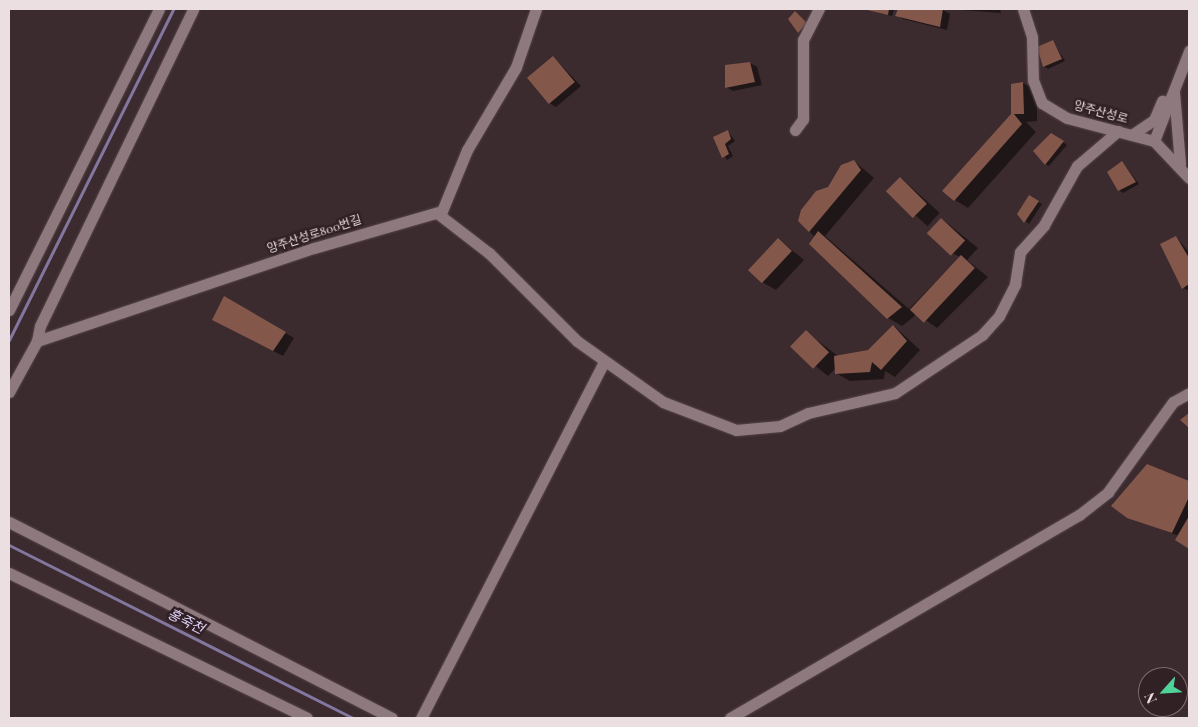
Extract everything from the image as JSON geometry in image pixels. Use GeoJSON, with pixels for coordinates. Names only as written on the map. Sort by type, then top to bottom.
{"type":"FeatureCollection","features":[{"type":"Feature","properties":{"kind":"street"},"geometry":{"type":"LineString","coordinates":[[9,310],[159,9]]}},
{"type":"Feature","properties":{"kind":"street"},"geometry":{"type":"LineString","coordinates":[[9,392],[37,341],[40,326],[193,9]]}},
{"type":"Feature","properties":{"kind":"street"},"geometry":{"type":"LineString","coordinates":[[536,9],[516,67],[467,150],[442,211],[437,213],[488,252],[577,342],[604,362],[663,402],[736,430],[780,426],[816,411],[896,393],[988,329],[1015,284],[1020,252],[1044,225],[1077,166],[1118,131]]}},
{"type":"Feature","properties":{"kind":"street"},"geometry":{"type":"LineString","coordinates":[[795,130],[803,119],[803,40],[818,9]]}},
{"type":"Feature","properties":{"kind":"street","name":"양주산성로"},"geometry":{"type":"LineString","coordinates":[[1023,9],[1032,37],[1033,80],[1042,102],[1067,118],[1154,141],[1180,164],[1189,178]]}},
{"type":"Feature","properties":{"kind":"street"},"geometry":{"type":"LineString","coordinates":[[1132,134],[1154,120],[1189,51]]}},
{"type":"Feature","properties":{"kind":"street"},"geometry":{"type":"LineString","coordinates":[[1154,141],[1173,85]]}},
{"type":"Feature","properties":{"kind":"street"},"geometry":{"type":"LineString","coordinates":[[1173,85],[1180,164]]}},
{"type":"Feature","properties":{"kind":"street","name":"양주산성로800번길"},"geometry":{"type":"LineString","coordinates":[[37,341],[314,248],[437,213]]}},
{"type":"Feature","properties":{"kind":"street"},"geometry":{"type":"LineString","coordinates":[[422,718],[604,362]]}},
{"type":"Feature","properties":{"kind":"street"},"geometry":{"type":"LineString","coordinates":[[730,718],[1079,515],[1108,492],[1174,402],[1189,393]]}},
{"type":"Feature","properties":{"kind":"street"},"geometry":{"type":"LineString","coordinates":[[9,522],[392,718]]}},
{"type":"Feature","properties":{"kind":"street"},"geometry":{"type":"LineString","coordinates":[[9,573],[307,718]]}},
{"type":"Feature","properties":{"kind":"building"},"geometry":{"type":"Polygon","coordinates":[[[863,9],[889,9],[888,15],[863,9]]]}},
{"type":"Feature","properties":{"kind":"building"},"geometry":{"type":"Polygon","coordinates":[[[898,9],[943,9],[940,27],[895,16],[898,9]]]}},
{"type":"Feature","properties":{"kind":"building"},"geometry":{"type":"Polygon","coordinates":[[[795,11],[807,23],[798,33],[788,19],[795,11]]]}},
{"type":"Feature","properties":{"kind":"building"},"geometry":{"type":"Polygon","coordinates":[[[1053,40],[1062,59],[1043,67],[1037,47],[1053,40]]]}},
{"type":"Feature","properties":{"kind":"building"},"geometry":{"type":"Polygon","coordinates":[[[553,56],[575,82],[549,104],[527,78],[553,56]]]}},
{"type":"Feature","properties":{"kind":"building"},"geometry":{"type":"Polygon","coordinates":[[[750,62],[755,82],[725,88],[725,65],[750,62]]]}},
{"type":"Feature","properties":{"kind":"building"},"geometry":{"type":"Polygon","coordinates":[[[1023,82],[1024,114],[1014,114],[1022,124],[954,201],[942,191],[1011,114],[1011,84],[1023,82]]]}},
{"type":"Feature","properties":{"kind":"building"},"geometry":{"type":"Polygon","coordinates":[[[728,130],[731,139],[725,144],[729,154],[722,158],[713,137],[728,130]]]}},
{"type":"Feature","properties":{"kind":"building"},"geometry":{"type":"Polygon","coordinates":[[[1051,133],[1064,141],[1045,165],[1033,151],[1051,133]]]}},
{"type":"Feature","properties":{"kind":"building"},"geometry":{"type":"Polygon","coordinates":[[[854,160],[861,170],[809,232],[798,221],[801,210],[816,191],[828,187],[841,165],[854,160]]]}},
{"type":"Feature","properties":{"kind":"building"},"geometry":{"type":"Polygon","coordinates":[[[1122,161],[1136,182],[1118,191],[1107,172],[1122,161]]]}},
{"type":"Feature","properties":{"kind":"building"},"geometry":{"type":"Polygon","coordinates":[[[900,177],[927,204],[913,218],[886,191],[900,177]]]}},
{"type":"Feature","properties":{"kind":"building"},"geometry":{"type":"Polygon","coordinates":[[[1029,195],[1039,201],[1024,223],[1017,214],[1029,195]]]}},
{"type":"Feature","properties":{"kind":"building"},"geometry":{"type":"Polygon","coordinates":[[[941,218],[965,241],[951,256],[927,233],[941,218]]]}},
{"type":"Feature","properties":{"kind":"building"},"geometry":{"type":"Polygon","coordinates":[[[818,231],[902,307],[887,319],[809,244],[818,231]]]}},
{"type":"Feature","properties":{"kind":"building"},"geometry":{"type":"Polygon","coordinates":[[[1176,236],[1189,258],[1189,284],[1182,289],[1160,244],[1176,236]]]}},
{"type":"Feature","properties":{"kind":"building"},"geometry":{"type":"Polygon","coordinates":[[[778,238],[792,251],[762,283],[748,270],[778,238]]]}},
{"type":"Feature","properties":{"kind":"building"},"geometry":{"type":"Polygon","coordinates":[[[961,255],[975,268],[924,323],[910,310],[961,255]]]}},
{"type":"Feature","properties":{"kind":"building"},"geometry":{"type":"Polygon","coordinates":[[[224,296],[286,332],[273,351],[212,320],[224,296]]]}},
{"type":"Feature","properties":{"kind":"building"},"geometry":{"type":"Polygon","coordinates":[[[893,325],[907,341],[881,370],[872,362],[870,372],[835,374],[834,356],[868,350],[893,325]]]}},
{"type":"Feature","properties":{"kind":"building"},"geometry":{"type":"Polygon","coordinates":[[[806,330],[829,352],[813,369],[790,347],[806,330]]]}},
{"type":"Feature","properties":{"kind":"building"},"geometry":{"type":"Polygon","coordinates":[[[1189,413],[1189,428],[1180,420],[1189,413]]]}},
{"type":"Feature","properties":{"kind":"building"},"geometry":{"type":"Polygon","coordinates":[[[1147,464],[1189,481],[1189,497],[1172,533],[1127,518],[1111,506],[1147,464]]]}},
{"type":"Feature","properties":{"kind":"building"},"geometry":{"type":"Polygon","coordinates":[[[1189,516],[1189,549],[1175,540],[1189,516]]]}},
{"type":"Feature","properties":{"kind":"waterway"},"geometry":{"type":"LineString","coordinates":[[9,340],[173,9]]}},
{"type":"Feature","properties":{"kind":"waterway","name":"홍죽천"},"geometry":{"type":"LineString","coordinates":[[9,545],[353,718]]}}]}
